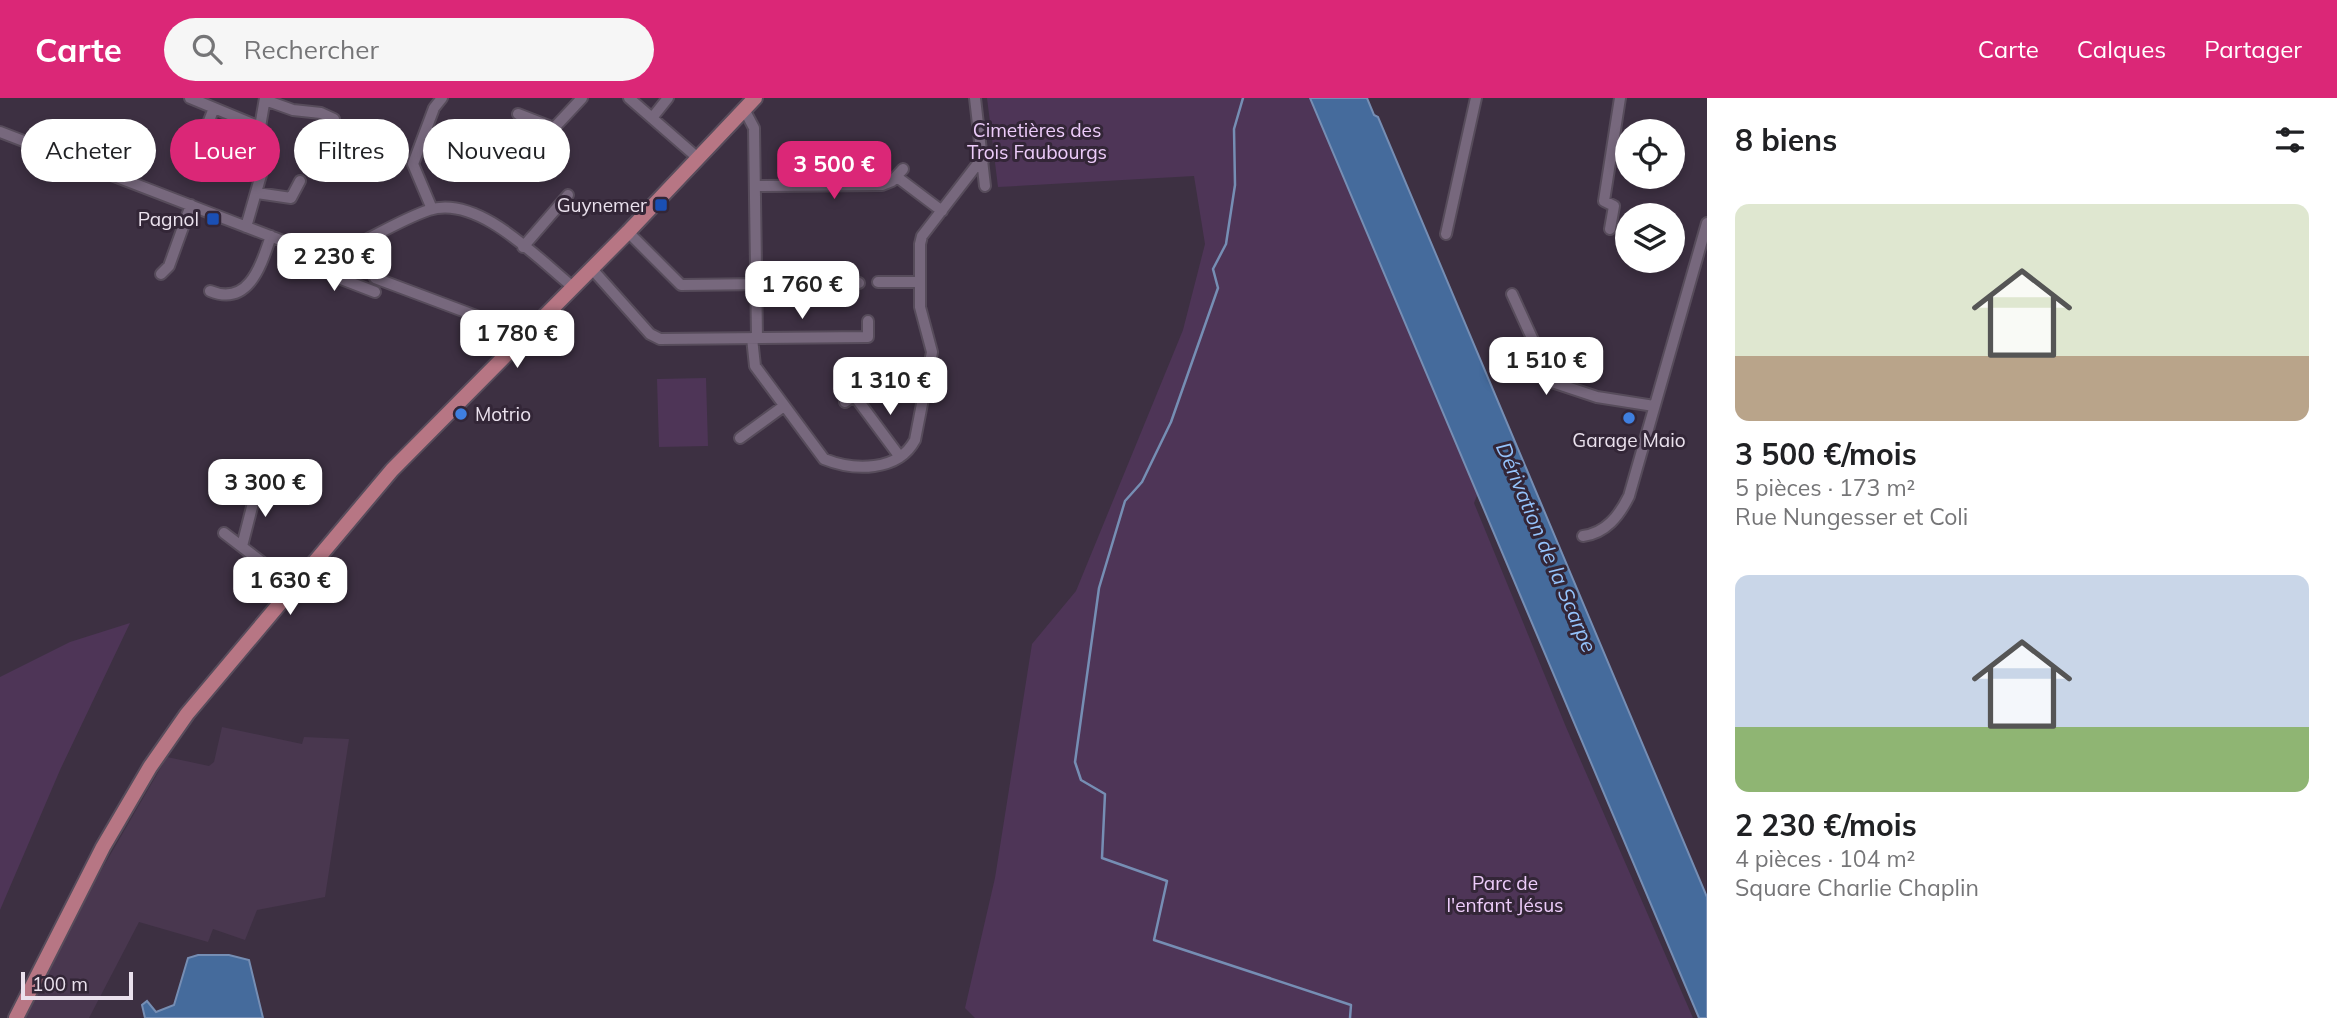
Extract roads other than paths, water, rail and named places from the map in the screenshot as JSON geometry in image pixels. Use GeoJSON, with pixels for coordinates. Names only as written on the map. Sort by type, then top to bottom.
{"type":"FeatureCollection","features":[{"type":"Feature","properties":{"kind":"main road"},"geometry":{"type":"LineString","coordinates":[[13,1018],[99,855],[169,738],[387,476],[592,269],[755,98]]}},
{"type":"Feature","properties":{"kind":"street"},"geometry":{"type":"LineString","coordinates":[[190,98],[241,119]]}},
{"type":"Feature","properties":{"kind":"street"},"geometry":{"type":"LineString","coordinates":[[518,114],[554,128],[582,98]]}},
{"type":"Feature","properties":{"kind":"street"},"geometry":{"type":"LineString","coordinates":[[629,98],[699,159]]}},
{"type":"Feature","properties":{"kind":"street"},"geometry":{"type":"LineString","coordinates":[[652,118],[668,98]]}},
{"type":"Feature","properties":{"kind":"street"},"geometry":{"type":"LineString","coordinates":[[975,98],[985,186]]}},
{"type":"Feature","properties":{"kind":"street"},"geometry":{"type":"LineString","coordinates":[[1446,234],[1476,98]]}},
{"type":"Feature","properties":{"kind":"street"},"geometry":{"type":"LineString","coordinates":[[1610,229],[1614,206],[1604,201],[1620,98]]}},
{"type":"Feature","properties":{"kind":"street"},"geometry":{"type":"LineString","coordinates":[[261,119],[265,99],[293,110],[321,113],[334,119]]}},
{"type":"Feature","properties":{"kind":"street"},"geometry":{"type":"LineString","coordinates":[[432,209],[413,163],[435,100]]}},
{"type":"Feature","properties":{"kind":"street"},"geometry":{"type":"LineString","coordinates":[[210,119],[214,108]]}},
{"type":"Feature","properties":{"kind":"street"},"geometry":{"type":"LineString","coordinates":[[745,111],[751,117],[754,128],[757,285],[755,366],[819,453],[828,460],[880,467],[900,457],[915,440],[932,352],[921,311],[921,240],[976,166],[984,161]]}},
{"type":"Feature","properties":{"kind":"street"},"geometry":{"type":"LineString","coordinates":[[0,132],[327,258],[432,209],[456,207],[474,211],[573,288]]}},
{"type":"Feature","properties":{"kind":"street"},"geometry":{"type":"LineString","coordinates":[[755,186],[883,185],[900,173],[942,211]]}},
{"type":"Feature","properties":{"kind":"street"},"geometry":{"type":"LineString","coordinates":[[246,227],[259,182]]}},
{"type":"Feature","properties":{"kind":"street"},"geometry":{"type":"LineString","coordinates":[[257,193],[291,198],[299,182]]}},
{"type":"Feature","properties":{"kind":"street"},"geometry":{"type":"LineString","coordinates":[[523,247],[568,195]]}},
{"type":"Feature","properties":{"kind":"street"},"geometry":{"type":"LineString","coordinates":[[161,274],[169,266],[191,205]]}},
{"type":"Feature","properties":{"kind":"street"},"geometry":{"type":"LineString","coordinates":[[1583,536],[1604,528],[1626,503],[1707,223]]}},
{"type":"Feature","properties":{"kind":"street"},"geometry":{"type":"LineString","coordinates":[[628,232],[678,284],[859,283]]}},
{"type":"Feature","properties":{"kind":"street"},"geometry":{"type":"LineString","coordinates":[[210,291],[234,295],[246,288],[261,264],[271,236]]}},
{"type":"Feature","properties":{"kind":"street"},"geometry":{"type":"LineString","coordinates":[[327,258],[336,277],[375,292]]}},
{"type":"Feature","properties":{"kind":"street"},"geometry":{"type":"LineString","coordinates":[[592,269],[657,338],[868,337],[868,321]]}},
{"type":"Feature","properties":{"kind":"street"},"geometry":{"type":"LineString","coordinates":[[374,278],[527,335]]}},
{"type":"Feature","properties":{"kind":"street"},"geometry":{"type":"LineString","coordinates":[[878,282],[920,282]]}},
{"type":"Feature","properties":{"kind":"street"},"geometry":{"type":"LineString","coordinates":[[1512,294],[1552,382],[1597,397],[1654,406]]}},
{"type":"Feature","properties":{"kind":"street"},"geometry":{"type":"LineString","coordinates":[[854,396],[900,457]]}},
{"type":"Feature","properties":{"kind":"street"},"geometry":{"type":"LineString","coordinates":[[740,438],[784,406]]}},
{"type":"Feature","properties":{"kind":"street"},"geometry":{"type":"LineString","coordinates":[[242,546],[253,503],[264,478]]}},
{"type":"Feature","properties":{"kind":"street"},"geometry":{"type":"LineString","coordinates":[[224,533],[293,586]]}},
{"type":"Feature","properties":{"kind":"water","name":"Dérivation de la Scarpe"},"geometry":{"type":"Polygon","coordinates":[[[1310,98],[1367,98],[1374,115],[1378,117],[1707,897],[1707,1018],[1699,1018],[1310,98]]]}},
{"type":"Feature","properties":{"kind":"water"},"geometry":{"type":"Polygon","coordinates":[[[198,955],[229,955],[249,960],[263,1018],[145,1018],[142,1005],[147,1001],[156,1012],[174,1005],[188,958],[198,955]]]}},
{"type":"Feature","properties":{"kind":"waterway"},"geometry":{"type":"LineString","coordinates":[[1243,98],[1234,129],[1235,185],[1226,244],[1213,269],[1218,288],[1171,422],[1142,482],[1125,501],[1099,588],[1075,762],[1081,780],[1105,794],[1102,858],[1167,881],[1154,940],[1351,1005],[1350,1018]]}},
{"type":"Feature","properties":{"kind":"place","name":"Guynemer"},"geometry":{"type":"Point","coordinates":[661,205]}},
{"type":"Feature","properties":{"kind":"place","name":"Pagnol"},"geometry":{"type":"Point","coordinates":[213,219]}},
{"type":"Feature","properties":{"kind":"place","name":"Motrio"},"geometry":{"type":"Point","coordinates":[461,414]}},
{"type":"Feature","properties":{"kind":"place","name":"Garage Maio"},"geometry":{"type":"Point","coordinates":[1629,418]}},
{"type":"Feature","properties":{"kind":"park label","name":"Cimetières des Trois Faubourgs"},"geometry":{"type":"Point","coordinates":[1037,141]}},
{"type":"Feature","properties":{"kind":"park label","name":"Parc de l'enfant Jésus"},"geometry":{"type":"Point","coordinates":[1505,894]}}]}
